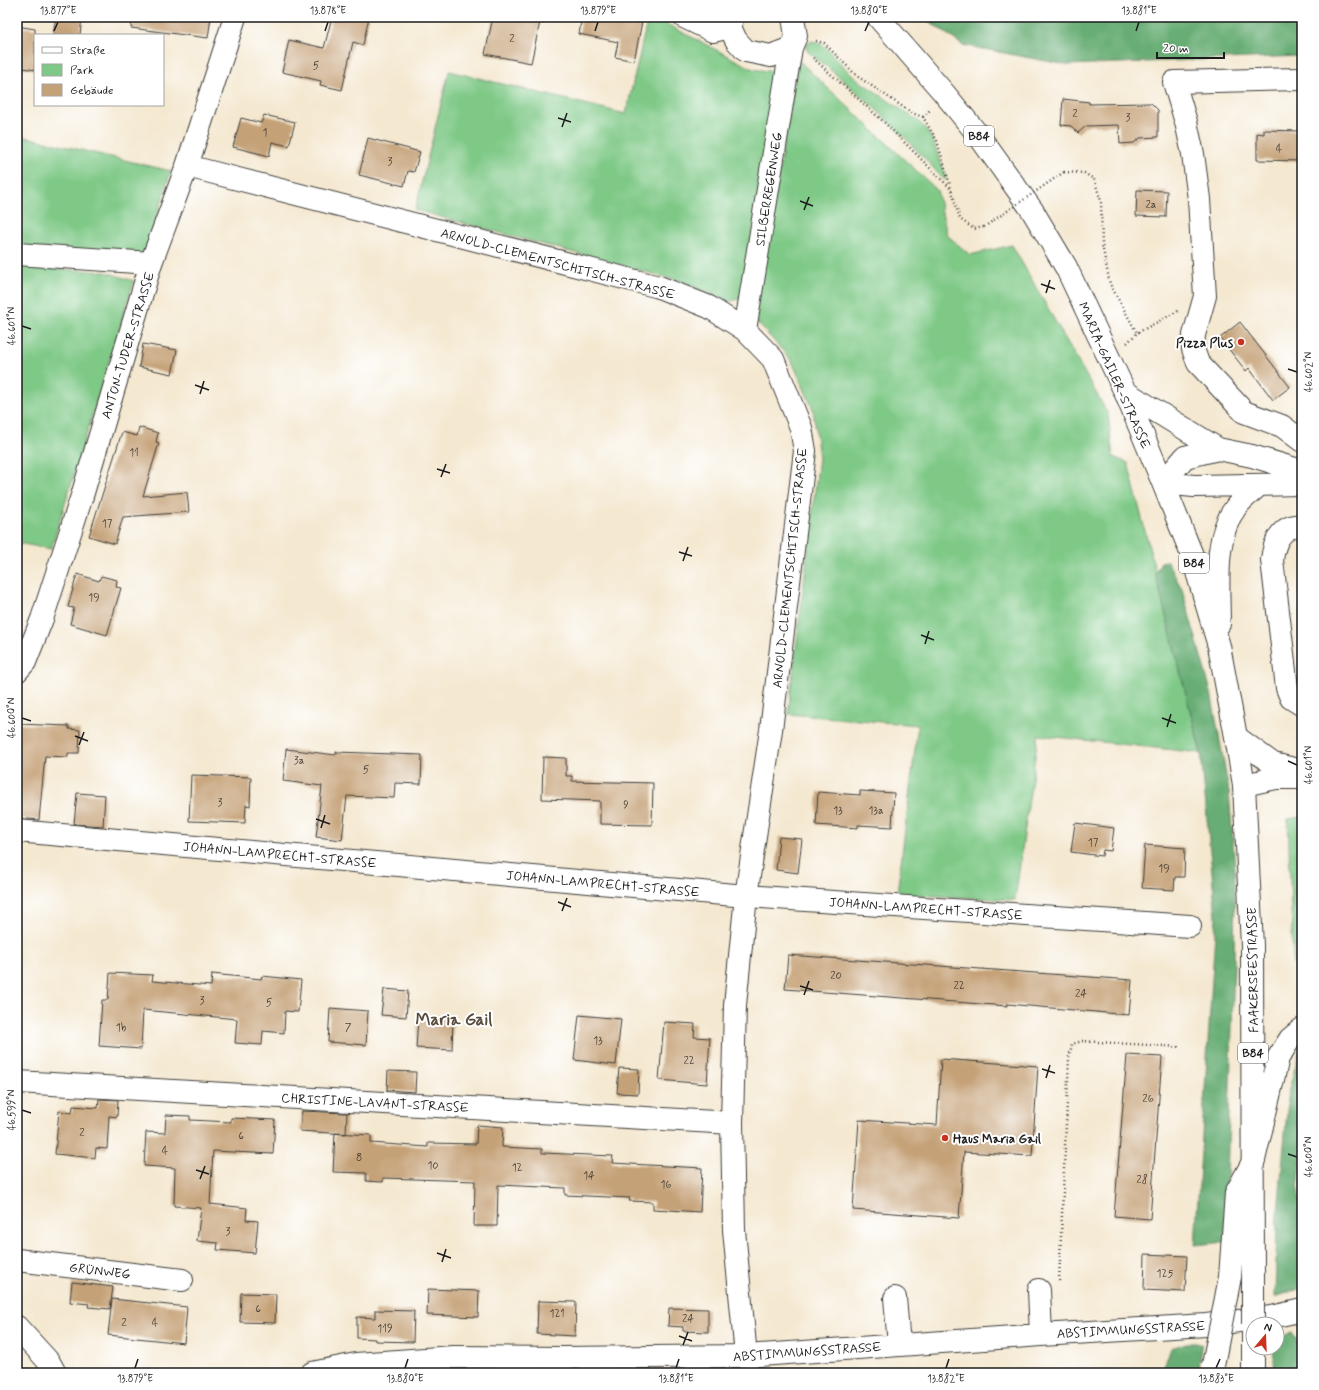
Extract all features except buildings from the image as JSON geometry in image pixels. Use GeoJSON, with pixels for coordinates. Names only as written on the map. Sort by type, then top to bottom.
{"type":"FeatureCollection","features":[{"type":"Feature","properties":{"kind":"main road","name":"ANTON-TUDER-STRASSE"},"geometry":{"type":"LineString","coordinates":[[17,671],[25,662],[42,619],[82,496],[152,263],[187,166],[235,17]]}},
{"type":"Feature","properties":{"kind":"main road"},"geometry":{"type":"LineString","coordinates":[[684,17],[713,31],[732,22],[736,40],[746,51],[770,56],[793,34]]}},
{"type":"Feature","properties":{"kind":"main road","name":"MARIA-GAILER-STRASSE"},"geometry":{"type":"LineString","coordinates":[[878,17],[979,136],[1032,210],[1066,267],[1125,392],[1192,555],[1219,646],[1244,785]]}},
{"type":"Feature","properties":{"kind":"main road","name":"SILBERREGENWEG"},"geometry":{"type":"LineString","coordinates":[[745,330],[793,34]]}},
{"type":"Feature","properties":{"kind":"main road"},"geometry":{"type":"LineString","coordinates":[[1302,79],[1174,82],[1186,122],[1193,154],[1199,199],[1205,296],[1194,335],[1193,349],[1198,363],[1244,412],[1282,426],[1302,441]]}},
{"type":"Feature","properties":{"kind":"main road","name":"ARNOLD-CLEMENTSCHITSCH-STRASSE"},"geometry":{"type":"LineString","coordinates":[[187,166],[659,287],[709,307],[745,330],[773,360],[802,428],[805,451],[771,730],[746,896],[735,1004],[732,1123],[734,1230],[746,1356]]}},
{"type":"Feature","properties":{"kind":"main road"},"geometry":{"type":"LineString","coordinates":[[17,254],[152,263]]}},
{"type":"Feature","properties":{"kind":"main road"},"geometry":{"type":"LineString","coordinates":[[1125,392],[1218,449],[1252,456],[1302,471]]}},
{"type":"Feature","properties":{"kind":"main road"},"geometry":{"type":"LineString","coordinates":[[1163,483],[1185,457],[1218,449]]}},
{"type":"Feature","properties":{"kind":"main road"},"geometry":{"type":"LineString","coordinates":[[1163,483],[1194,486],[1259,486],[1302,484]]}},
{"type":"Feature","properties":{"kind":"main road"},"geometry":{"type":"LineString","coordinates":[[1219,646],[1220,548],[1224,529],[1236,506],[1259,486]]}},
{"type":"Feature","properties":{"kind":"main road"},"geometry":{"type":"LineString","coordinates":[[1302,526],[1287,529],[1279,536],[1274,547],[1272,560],[1288,688],[1291,698],[1302,705]]}},
{"type":"Feature","properties":{"kind":"main road"},"geometry":{"type":"LineString","coordinates":[[1236,737],[1273,764],[1302,771]]}},
{"type":"Feature","properties":{"kind":"main road"},"geometry":{"type":"LineString","coordinates":[[1244,785],[1276,778],[1302,778]]}},
{"type":"Feature","properties":{"kind":"main road","name":"FAAKERSEESTRASSE"},"geometry":{"type":"LineString","coordinates":[[1244,785],[1252,946],[1254,1160],[1253,1316]]}},
{"type":"Feature","properties":{"kind":"main road","name":"JOHANN-LAMPRECHT-STRASSE"},"geometry":{"type":"LineString","coordinates":[[17,830],[746,896],[1190,926]]}},
{"type":"Feature","properties":{"kind":"main road"},"geometry":{"type":"LineString","coordinates":[[1212,1369],[1230,1277],[1236,1192],[1254,1160],[1278,1058],[1290,1039],[1302,1029]]}},
{"type":"Feature","properties":{"kind":"main road","name":"CHRISTINE-LAVANT-STRASSE"},"geometry":{"type":"LineString","coordinates":[[17,1082],[732,1123]]}},
{"type":"Feature","properties":{"kind":"main road","name":"GRÜNWEG"},"geometry":{"type":"LineString","coordinates":[[17,1260],[182,1280]]}},
{"type":"Feature","properties":{"kind":"main road"},"geometry":{"type":"LineString","coordinates":[[1039,1290],[1042,1335]]}},
{"type":"Feature","properties":{"kind":"main road"},"geometry":{"type":"LineString","coordinates":[[895,1298],[899,1345]]}},
{"type":"Feature","properties":{"kind":"main road","name":"ABSTIMMUNGSSTRASSE"},"geometry":{"type":"LineString","coordinates":[[312,1373],[356,1364],[453,1357],[563,1366],[746,1356],[1206,1325],[1272,1317],[1302,1310]]}},
{"type":"Feature","properties":{"kind":"main road"},"geometry":{"type":"LineString","coordinates":[[17,1327],[49,1362],[55,1373]]}},
{"type":"Feature","properties":{"kind":"main road","name":"FAAKERSEESTRASSE"},"geometry":{"type":"LineString","coordinates":[[1253,1356],[1253,1368]]}},
{"type":"Feature","properties":{"kind":"path"},"geometry":{"type":"LineString","coordinates":[[793,34],[824,43],[857,76],[912,113],[923,117],[937,141],[960,219],[974,229],[984,227],[1064,172],[1084,173],[1094,179],[1100,202],[1102,245],[1110,284],[1137,333],[1205,296]]}},
{"type":"Feature","properties":{"kind":"path"},"geometry":{"type":"LineString","coordinates":[[793,34],[808,54],[884,123],[952,190]]}},
{"type":"Feature","properties":{"kind":"path"},"geometry":{"type":"LineString","coordinates":[[1059,1282],[1069,1057],[1072,1044],[1084,1041],[1181,1047]]}},
{"type":"Feature","properties":{"kind":"green space"},"geometry":{"type":"Polygon","coordinates":[[[648,17],[653,17],[753,69],[777,72],[742,298],[728,302],[683,282],[415,210],[449,71],[626,114],[648,17]]]}},
{"type":"Feature","properties":{"kind":"green space"},"geometry":{"type":"Polygon","coordinates":[[[923,17],[1302,17],[1302,56],[1067,65],[962,45],[923,17]]]}},
{"type":"Feature","properties":{"kind":"green space"},"geometry":{"type":"Polygon","coordinates":[[[812,41],[822,44],[861,82],[917,120],[926,129],[932,139],[946,179],[943,179],[912,145],[878,112],[844,81],[808,52],[806,45],[812,41]]]}},
{"type":"Feature","properties":{"kind":"green space"},"geometry":{"type":"Polygon","coordinates":[[[798,60],[937,190],[947,235],[970,255],[1012,245],[1108,414],[1113,457],[1128,463],[1201,753],[1038,735],[1015,900],[897,894],[918,725],[788,714],[819,458],[813,409],[792,361],[754,319],[798,60]]]}},
{"type":"Feature","properties":{"kind":"green space"},"geometry":{"type":"Polygon","coordinates":[[[17,135],[171,171],[145,255],[17,247],[17,135]]]}},
{"type":"Feature","properties":{"kind":"green space"},"geometry":{"type":"Polygon","coordinates":[[[17,266],[106,272],[134,281],[51,549],[17,543],[17,266]]]}},
{"type":"Feature","properties":{"kind":"green space"},"geometry":{"type":"Polygon","coordinates":[[[1167,561],[1182,589],[1211,692],[1229,791],[1235,870],[1234,964],[1225,1242],[1195,1245],[1216,917],[1201,753],[1155,573],[1161,562],[1167,561]]]}},
{"type":"Feature","properties":{"kind":"green space"},"geometry":{"type":"Polygon","coordinates":[[[1302,817],[1302,973],[1293,964],[1288,819],[1302,817]]]}},
{"type":"Feature","properties":{"kind":"green space"},"geometry":{"type":"Polygon","coordinates":[[[1302,1042],[1302,1152],[1298,1190],[1302,1215],[1302,1288],[1275,1297],[1277,1223],[1289,1089],[1302,1042]]]}},
{"type":"Feature","properties":{"kind":"green space"},"geometry":{"type":"Polygon","coordinates":[[[1292,1332],[1302,1350],[1302,1373],[1275,1373],[1274,1356],[1285,1356],[1285,1336],[1292,1332]]]}},
{"type":"Feature","properties":{"kind":"green space"},"geometry":{"type":"Polygon","coordinates":[[[1186,1343],[1202,1343],[1198,1366],[1203,1365],[1201,1373],[1161,1373],[1171,1348],[1186,1343]]]}},
{"type":"Feature","properties":{"kind":"place","name":"Pizza Plus"},"geometry":{"type":"Point","coordinates":[1241,342]}},
{"type":"Feature","properties":{"kind":"place","name":"Haus Maria Gail"},"geometry":{"type":"Point","coordinates":[945,1138]}},
{"type":"Feature","properties":{"kind":"district","name":"Maria Gail"},"geometry":{"type":"Point","coordinates":[454,1019]}}]}
